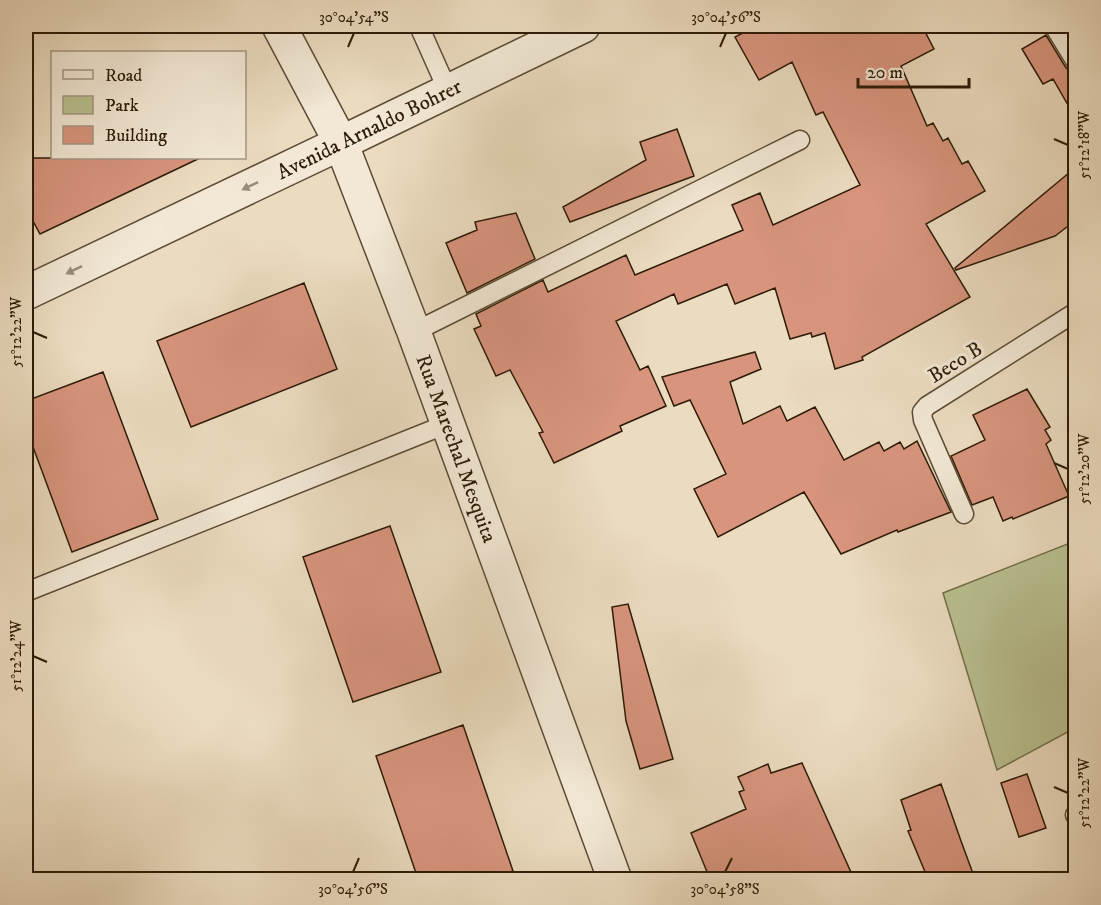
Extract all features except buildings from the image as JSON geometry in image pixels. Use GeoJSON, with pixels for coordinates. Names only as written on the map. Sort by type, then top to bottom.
{"type":"FeatureCollection","features":[{"type":"Feature","properties":{"kind":"street","name":"Rua Marechal Mesquita"},"geometry":{"type":"LineString","coordinates":[[279,26],[341,143],[414,332],[615,879]]}},
{"type":"Feature","properties":{"kind":"street","name":"Avenida Arnaldo Bohrer"},"geometry":{"type":"LineString","coordinates":[[26,293],[583,26]]}},
{"type":"Feature","properties":{"kind":"lane"},"geometry":{"type":"LineString","coordinates":[[419,26],[448,91]]}},
{"type":"Feature","properties":{"kind":"lane"},"geometry":{"type":"LineString","coordinates":[[1054,26],[1076,62]]}},
{"type":"Feature","properties":{"kind":"lane"},"geometry":{"type":"LineString","coordinates":[[414,332],[800,140]]}},
{"type":"Feature","properties":{"kind":"lane","name":"Beco B"},"geometry":{"type":"LineString","coordinates":[[964,514],[923,420],[922,412],[927,406],[1076,312]]}},
{"type":"Feature","properties":{"kind":"lane"},"geometry":{"type":"LineString","coordinates":[[26,592],[447,424]]}},
{"type":"Feature","properties":{"kind":"green space"},"geometry":{"type":"Polygon","coordinates":[[[1075,541],[1075,728],[997,770],[943,593],[1075,541]]]}}]}
